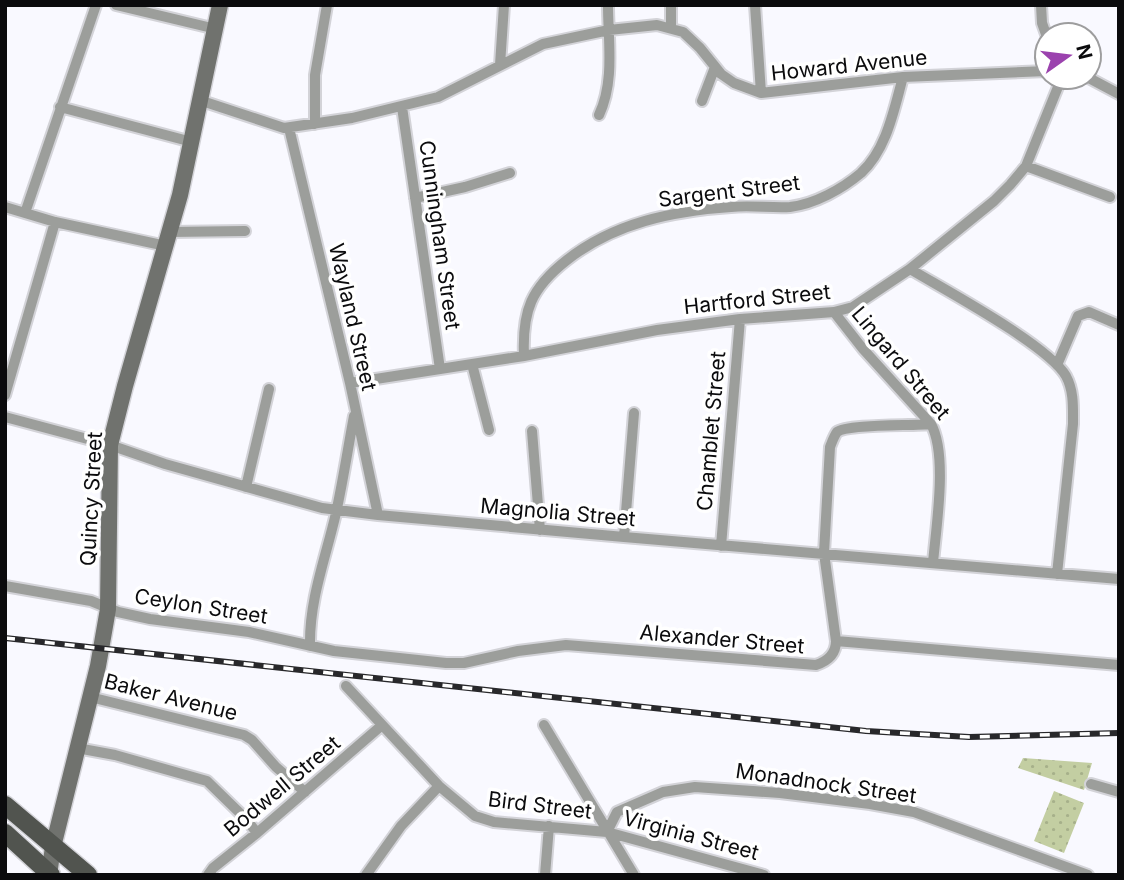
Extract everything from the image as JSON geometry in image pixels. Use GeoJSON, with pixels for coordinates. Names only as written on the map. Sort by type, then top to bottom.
{"type":"FeatureCollection","features":[{"type":"Feature","properties":{"kind":"main road","name":"Quincy Street"},"geometry":{"type":"LineString","coordinates":[[50,874],[53,847],[90,697],[108,609],[110,445],[168,239],[192,142],[220,5]]}},
{"type":"Feature","properties":{"kind":"main road"},"geometry":{"type":"LineString","coordinates":[[5,804],[88,875]]}},
{"type":"Feature","properties":{"kind":"main road"},"geometry":{"type":"LineString","coordinates":[[5,833],[50,874]]}},
{"type":"Feature","properties":{"kind":"street"},"geometry":{"type":"LineString","coordinates":[[25,213],[96,5]]}},
{"type":"Feature","properties":{"kind":"street"},"geometry":{"type":"LineString","coordinates":[[116,5],[216,29]]}},
{"type":"Feature","properties":{"kind":"street"},"geometry":{"type":"LineString","coordinates":[[316,124],[315,75],[327,5]]}},
{"type":"Feature","properties":{"kind":"street"},"geometry":{"type":"LineString","coordinates":[[500,65],[504,5]]}},
{"type":"Feature","properties":{"kind":"street"},"geometry":{"type":"LineString","coordinates":[[599,115],[608,82],[608,5]]}},
{"type":"Feature","properties":{"kind":"street"},"geometry":{"type":"LineString","coordinates":[[199,100],[289,128],[402,107],[438,97],[542,44],[608,30],[657,25],[671,27],[671,5]]}},
{"type":"Feature","properties":{"kind":"street"},"geometry":{"type":"LineString","coordinates":[[755,5],[761,93]]}},
{"type":"Feature","properties":{"kind":"street","name":"Howard Avenue"},"geometry":{"type":"LineString","coordinates":[[671,27],[690,38],[715,67],[734,83],[761,93],[903,76],[1033,71]]}},
{"type":"Feature","properties":{"kind":"street"},"geometry":{"type":"LineString","coordinates":[[702,101],[715,67]]}},
{"type":"Feature","properties":{"kind":"street","name":"Sargent Street"},"geometry":{"type":"LineString","coordinates":[[524,356],[524,317],[532,299],[548,275],[584,246],[606,233],[625,226],[690,212],[731,207],[789,207],[807,203],[848,183],[863,171],[881,145],[903,76]]}},
{"type":"Feature","properties":{"kind":"street"},"geometry":{"type":"LineString","coordinates":[[1103,86],[1119,94]]}},
{"type":"Feature","properties":{"kind":"street","name":"Hartford Street"},"geometry":{"type":"LineString","coordinates":[[349,383],[524,356],[657,330],[740,319],[834,312],[865,301],[910,269],[994,201],[1026,166],[1056,91]]}},
{"type":"Feature","properties":{"kind":"street"},"geometry":{"type":"LineString","coordinates":[[60,107],[192,142]]}},
{"type":"Feature","properties":{"kind":"street","name":"Cunningham Street"},"geometry":{"type":"LineString","coordinates":[[402,107],[440,369]]}},
{"type":"Feature","properties":{"kind":"street","name":"Wayland Street"},"geometry":{"type":"LineString","coordinates":[[289,128],[378,516]]}},
{"type":"Feature","properties":{"kind":"street"},"geometry":{"type":"LineString","coordinates":[[1026,166],[1110,197]]}},
{"type":"Feature","properties":{"kind":"street"},"geometry":{"type":"LineString","coordinates":[[415,198],[510,173]]}},
{"type":"Feature","properties":{"kind":"street"},"geometry":{"type":"LineString","coordinates":[[5,207],[55,222],[168,239],[244,231]]}},
{"type":"Feature","properties":{"kind":"street"},"geometry":{"type":"LineString","coordinates":[[5,395],[55,222]]}},
{"type":"Feature","properties":{"kind":"street"},"geometry":{"type":"LineString","coordinates":[[910,269],[1034,346],[1057,365],[1069,383],[1073,402],[1057,574]]}},
{"type":"Feature","properties":{"kind":"street","name":"Lingard Street"},"geometry":{"type":"LineString","coordinates":[[834,312],[863,349],[931,424],[936,434],[939,446],[933,563]]}},
{"type":"Feature","properties":{"kind":"street"},"geometry":{"type":"LineString","coordinates":[[1057,365],[1078,316],[1089,312],[1119,325]]}},
{"type":"Feature","properties":{"kind":"street","name":"Chamblet Street"},"geometry":{"type":"LineString","coordinates":[[721,546],[740,319]]}},
{"type":"Feature","properties":{"kind":"street"},"geometry":{"type":"LineString","coordinates":[[472,364],[489,430]]}},
{"type":"Feature","properties":{"kind":"street"},"geometry":{"type":"LineString","coordinates":[[246,487],[269,389]]}},
{"type":"Feature","properties":{"kind":"street"},"geometry":{"type":"LineString","coordinates":[[310,646],[310,622],[317,584],[337,510],[355,411]]}},
{"type":"Feature","properties":{"kind":"street"},"geometry":{"type":"LineString","coordinates":[[624,537],[634,412]]}},
{"type":"Feature","properties":{"kind":"street","name":"Magnolia Street"},"geometry":{"type":"LineString","coordinates":[[5,417],[110,445],[246,487],[337,510],[378,516],[1119,579]]}},
{"type":"Feature","properties":{"kind":"street"},"geometry":{"type":"LineString","coordinates":[[836,641],[824,553],[830,447],[836,434],[845,428],[931,424]]}},
{"type":"Feature","properties":{"kind":"street"},"geometry":{"type":"LineString","coordinates":[[532,431],[540,530]]}},
{"type":"Feature","properties":{"kind":"street","name":"Ceylon Street"},"geometry":{"type":"LineString","coordinates":[[5,586],[91,601],[108,609],[150,620],[249,632],[310,646]]}},
{"type":"Feature","properties":{"kind":"street","name":"Alexander Street"},"geometry":{"type":"LineString","coordinates":[[310,646],[396,659],[446,663],[464,663],[518,651],[566,645],[816,665],[833,654],[836,641],[1119,665]]}},
{"type":"Feature","properties":{"kind":"street","name":"Bird Street"},"geometry":{"type":"LineString","coordinates":[[346,686],[439,786],[475,816],[486,821],[607,831],[634,875]]}},
{"type":"Feature","properties":{"kind":"street","name":"Baker Avenue"},"geometry":{"type":"LineString","coordinates":[[90,697],[244,735],[305,792]]}},
{"type":"Feature","properties":{"kind":"street"},"geometry":{"type":"LineString","coordinates":[[544,725],[607,831]]}},
{"type":"Feature","properties":{"kind":"street","name":"Bodwell Street"},"geometry":{"type":"LineString","coordinates":[[208,875],[381,726]]}},
{"type":"Feature","properties":{"kind":"street"},"geometry":{"type":"LineString","coordinates":[[77,748],[127,758],[207,781],[257,833]]}},
{"type":"Feature","properties":{"kind":"street"},"geometry":{"type":"LineString","coordinates":[[1091,784],[1119,792]]}},
{"type":"Feature","properties":{"kind":"street"},"geometry":{"type":"LineString","coordinates":[[366,875],[401,826],[439,786]]}},
{"type":"Feature","properties":{"kind":"street","name":"Monadnock Street"},"geometry":{"type":"LineString","coordinates":[[607,831],[617,812],[663,792],[695,787],[780,793],[914,812],[1088,875]]}},
{"type":"Feature","properties":{"kind":"street"},"geometry":{"type":"LineString","coordinates":[[545,875],[549,826]]}},
{"type":"Feature","properties":{"kind":"street","name":"Virginia Street"},"geometry":{"type":"LineString","coordinates":[[607,831],[764,875]]}},
{"type":"Feature","properties":{"kind":"green space"},"geometry":{"type":"Polygon","coordinates":[[[1023,758],[1092,763],[1084,790],[1018,768],[1023,758]]]}},
{"type":"Feature","properties":{"kind":"green space"},"geometry":{"type":"Polygon","coordinates":[[[1054,791],[1084,803],[1064,853],[1034,841],[1054,791]]]}},
{"type":"Feature","properties":{"kind":"railway"},"geometry":{"type":"LineString","coordinates":[[5,638],[866,731],[969,737],[1119,733]]}}]}
